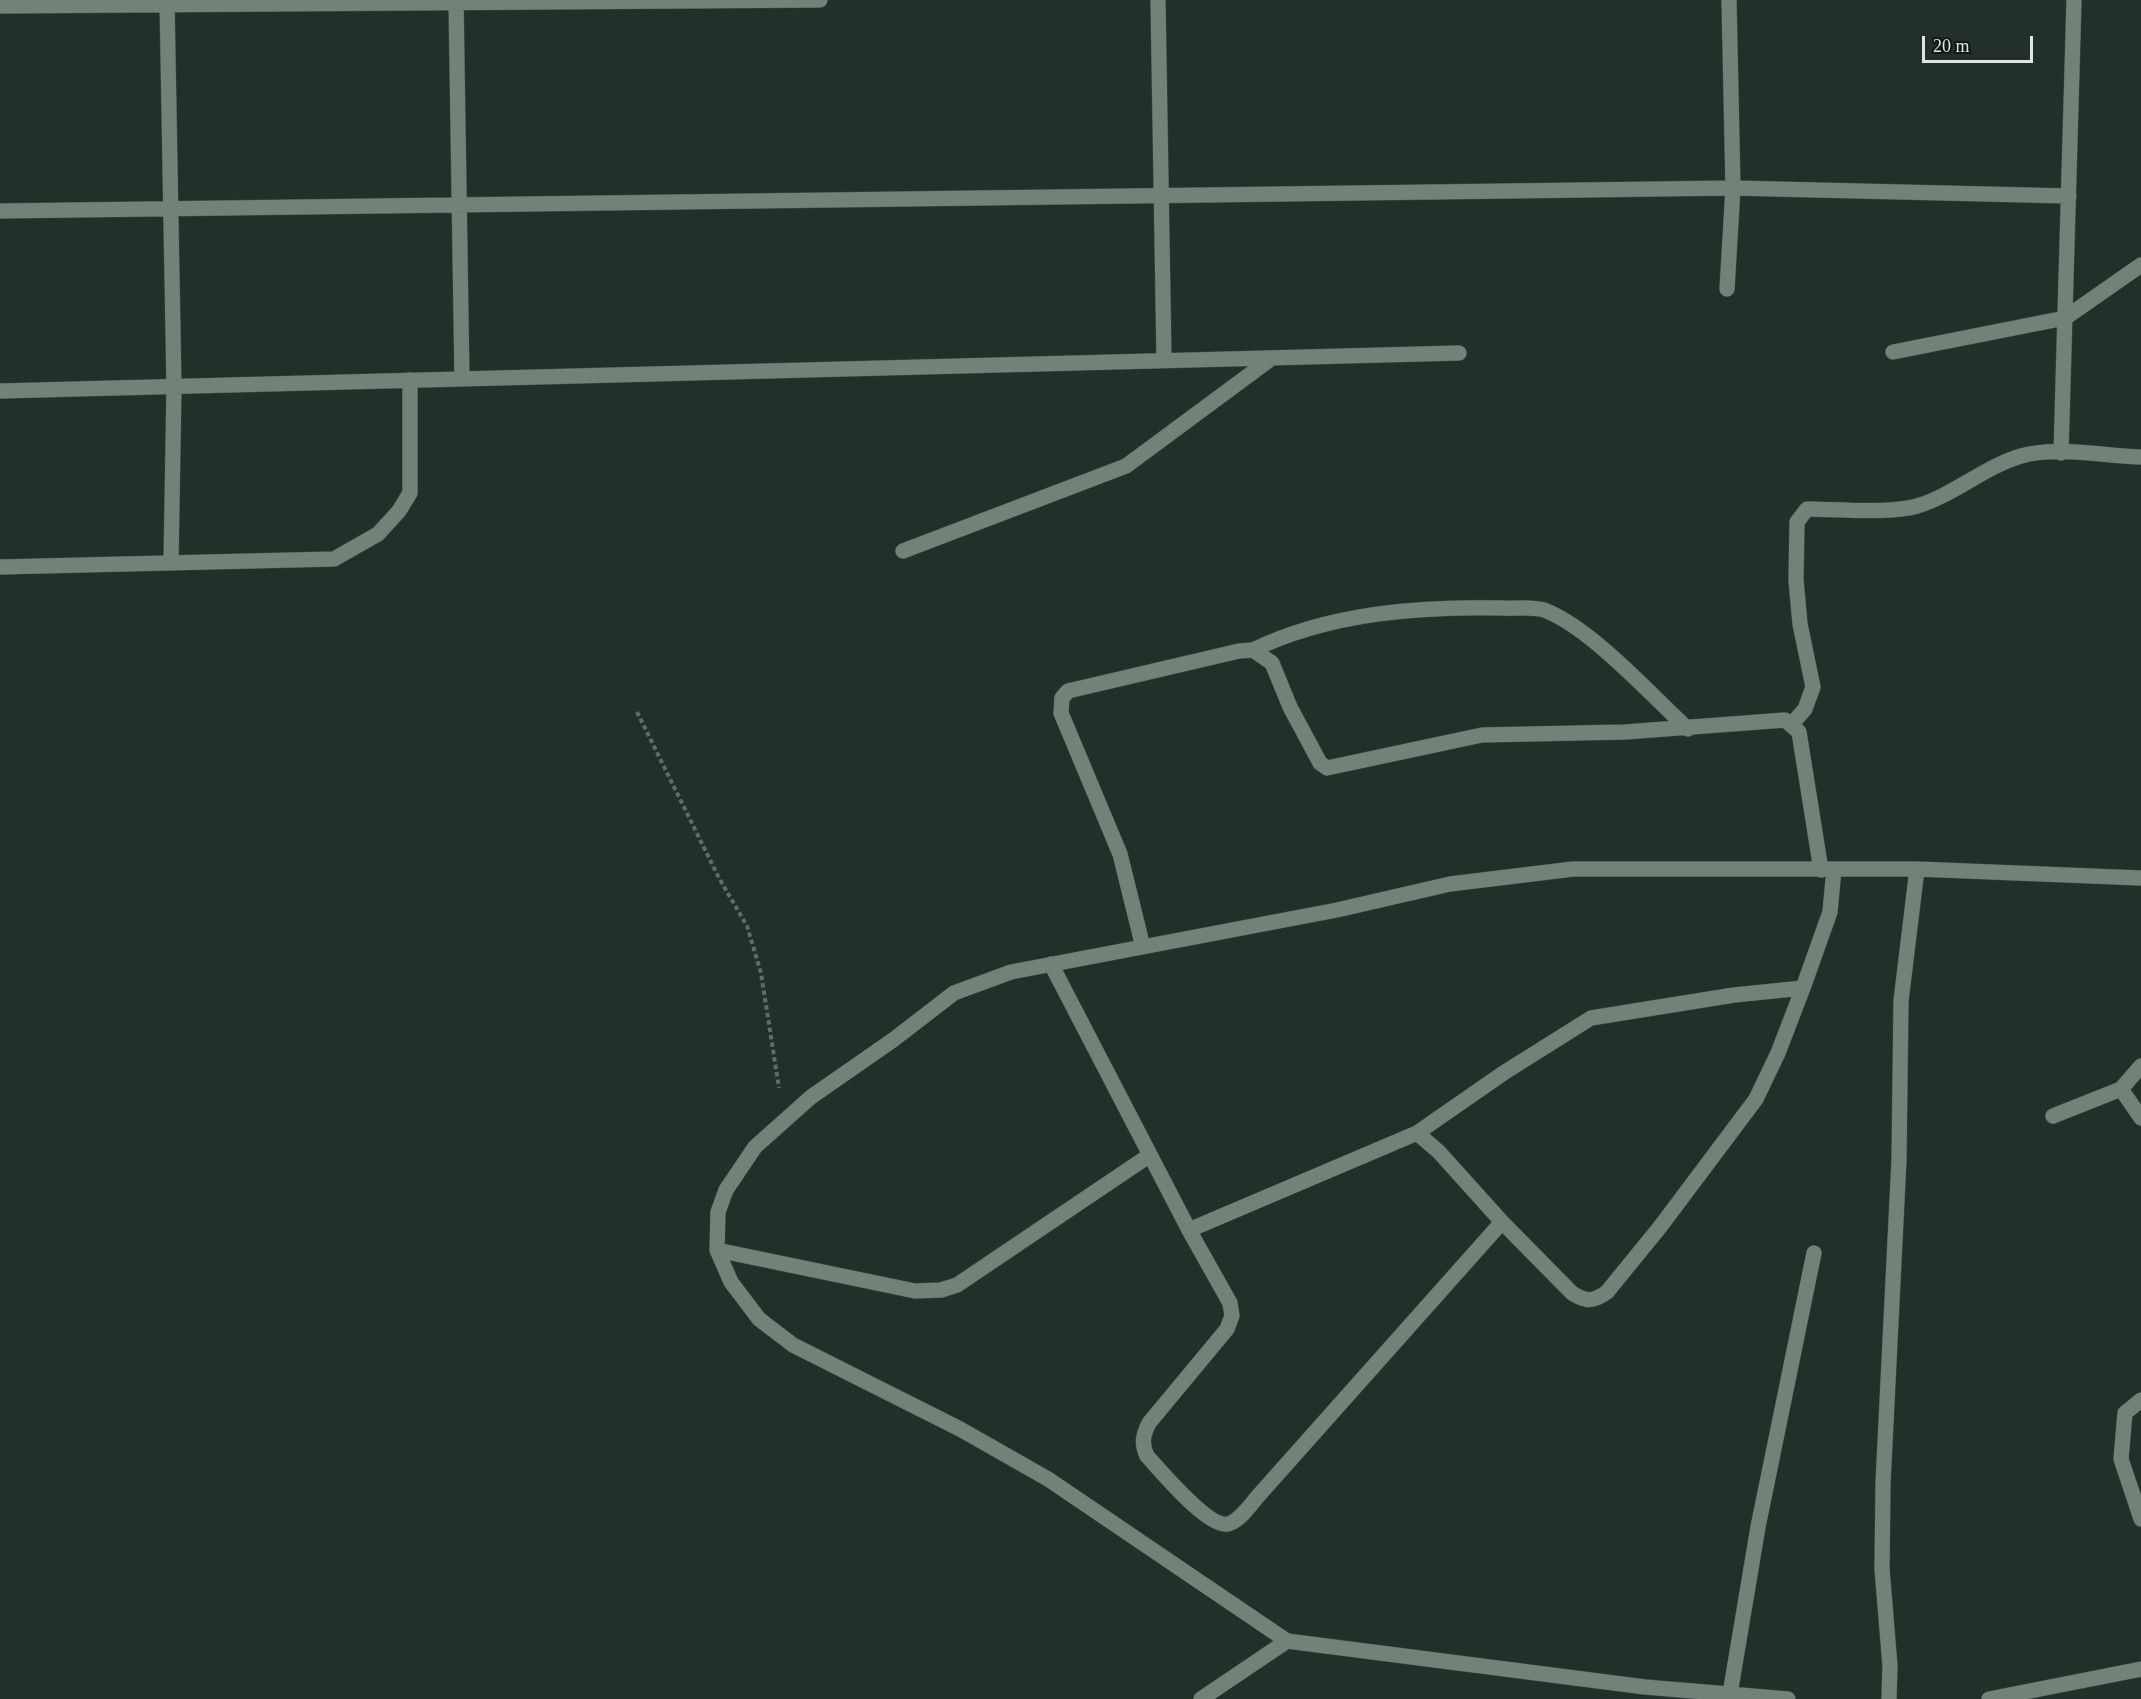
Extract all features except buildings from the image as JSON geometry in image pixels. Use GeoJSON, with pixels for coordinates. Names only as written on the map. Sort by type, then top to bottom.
{"type":"FeatureCollection","features":[{"type":"Feature","properties":{"kind":"street"},"geometry":{"type":"LineString","coordinates":[[0,6],[167,2],[820,0]]}},
{"type":"Feature","properties":{"kind":"street"},"geometry":{"type":"LineString","coordinates":[[1158,0],[1164,360]]}},
{"type":"Feature","properties":{"kind":"street"},"geometry":{"type":"LineString","coordinates":[[1727,289],[1733,188],[1729,0]]}},
{"type":"Feature","properties":{"kind":"street"},"geometry":{"type":"LineString","coordinates":[[2061,453],[2074,0]]}},
{"type":"Feature","properties":{"kind":"street"},"geometry":{"type":"LineString","coordinates":[[456,1],[462,379]]}},
{"type":"Feature","properties":{"kind":"street"},"geometry":{"type":"LineString","coordinates":[[167,2],[174,386],[171,564]]}},
{"type":"Feature","properties":{"kind":"street"},"geometry":{"type":"LineString","coordinates":[[0,211],[1733,188],[2069,196]]}},
{"type":"Feature","properties":{"kind":"street"},"geometry":{"type":"LineString","coordinates":[[1893,352],[2065,318],[2141,265]]}},
{"type":"Feature","properties":{"kind":"street"},"geometry":{"type":"LineString","coordinates":[[0,391],[1459,353]]}},
{"type":"Feature","properties":{"kind":"street"},"geometry":{"type":"LineString","coordinates":[[903,551],[1126,466],[1272,357]]}},
{"type":"Feature","properties":{"kind":"street"},"geometry":{"type":"LineString","coordinates":[[0,567],[334,560],[378,534],[399,511],[410,493],[410,380]]}},
{"type":"Feature","properties":{"kind":"street"},"geometry":{"type":"LineString","coordinates":[[1792,724],[1805,709],[1813,687],[1800,624],[1796,580],[1797,522],[1807,509],[1916,507],[1962,486],[1995,467],[2023,456],[2061,453],[2141,457]]}},
{"type":"Feature","properties":{"kind":"street"},"geometry":{"type":"LineString","coordinates":[[1143,947],[1120,854],[1061,713],[1062,698],[1068,690],[1137,673],[1253,650],[1309,627],[1369,616],[1448,606],[1542,609],[1567,621],[1587,636],[1688,729]]}},
{"type":"Feature","properties":{"kind":"street"},"geometry":{"type":"LineString","coordinates":[[1253,650],[1272,663],[1290,707],[1320,763],[1327,768],[1482,735],[1688,729],[1772,720],[1785,720],[1799,732],[1827,869],[1830,912],[1778,1053],[1756,1099],[1660,1227],[1607,1292],[1596,1300],[1584,1301],[1572,1293],[1502,1222],[1439,1152],[1417,1133]]}},
{"type":"Feature","properties":{"kind":"street"},"geometry":{"type":"LineString","coordinates":[[1889,1699],[1890,1666],[1882,1569],[1883,1483],[1899,1160],[1900,1001],[1917,869]]}},
{"type":"Feature","properties":{"kind":"street"},"geometry":{"type":"LineString","coordinates":[[1788,1699],[1634,1685],[1287,1641],[1048,1479],[960,1429],[793,1345],[759,1319],[730,1282],[717,1250],[718,1212],[726,1190],[755,1147],[811,1097],[893,1040],[954,993],[1011,972],[1337,910],[1450,884],[1573,870],[1917,869],[2141,878]]}},
{"type":"Feature","properties":{"kind":"street"},"geometry":{"type":"LineString","coordinates":[[1051,964],[1189,1230],[1230,1303],[1232,1316],[1217,1344],[1149,1423],[1142,1435],[1143,1447],[1147,1456],[1195,1506],[1217,1523],[1226,1524],[1235,1521],[1259,1496],[1502,1222]]}},
{"type":"Feature","properties":{"kind":"street"},"geometry":{"type":"LineString","coordinates":[[1189,1230],[1417,1133],[1505,1072],[1592,1018],[1734,995],[1803,988]]}},
{"type":"Feature","properties":{"kind":"street"},"geometry":{"type":"LineString","coordinates":[[2053,1116],[2121,1089],[2141,1066]]}},
{"type":"Feature","properties":{"kind":"street"},"geometry":{"type":"LineString","coordinates":[[2121,1089],[2141,1118]]}},
{"type":"Feature","properties":{"kind":"street"},"geometry":{"type":"LineString","coordinates":[[717,1250],[915,1291],[941,1290],[957,1284],[991,1264],[1150,1155]]}},
{"type":"Feature","properties":{"kind":"street"},"geometry":{"type":"LineString","coordinates":[[1730,1694],[1758,1527],[1814,1253]]}},
{"type":"Feature","properties":{"kind":"street"},"geometry":{"type":"LineString","coordinates":[[2141,1400],[2125,1413],[2121,1459],[2141,1519]]}},
{"type":"Feature","properties":{"kind":"street"},"geometry":{"type":"LineString","coordinates":[[1202,1699],[1287,1641]]}},
{"type":"Feature","properties":{"kind":"street"},"geometry":{"type":"LineString","coordinates":[[1989,1699],[2141,1669]]}},
{"type":"Feature","properties":{"kind":"path"},"geometry":{"type":"LineString","coordinates":[[637,712],[719,878],[747,926],[761,973],[784,1121]]}}]}
